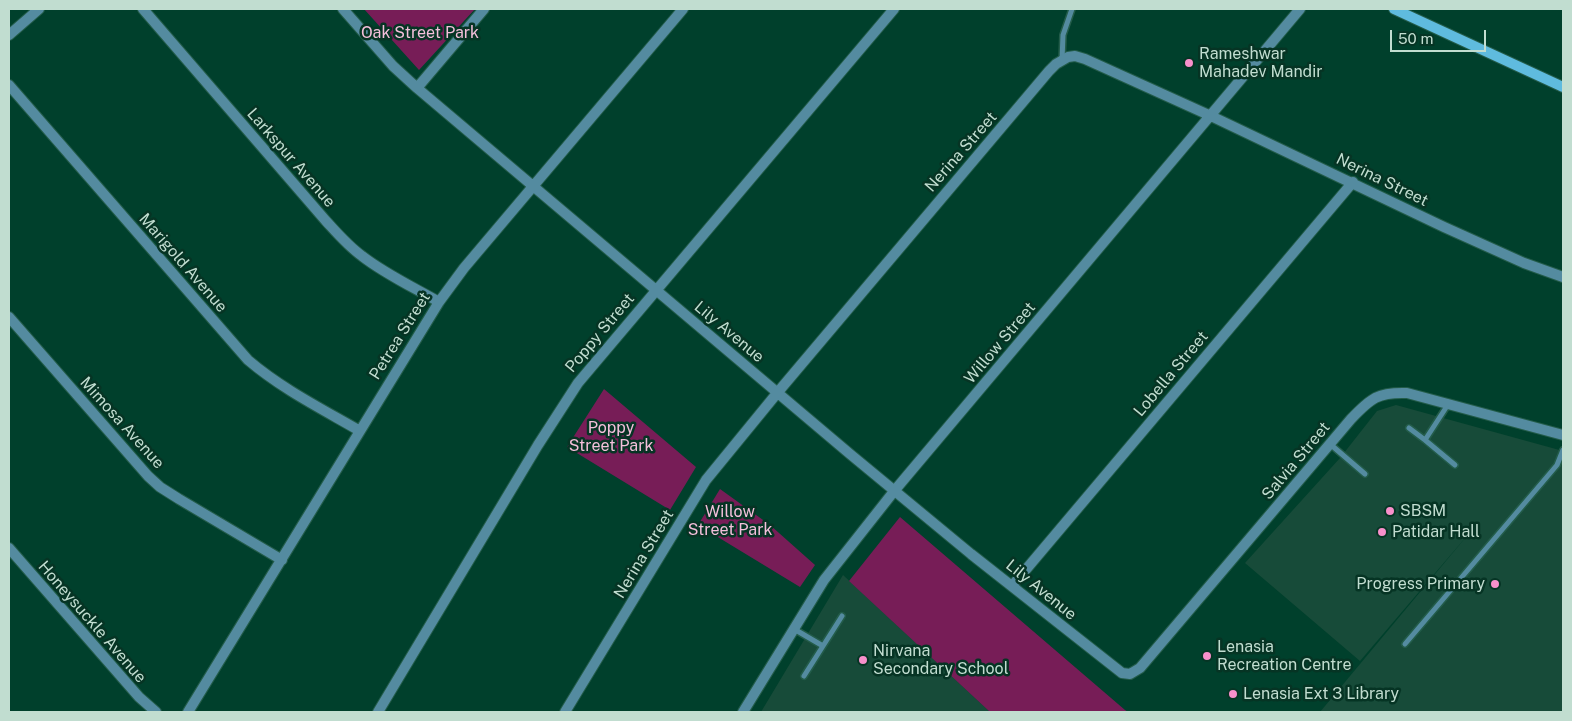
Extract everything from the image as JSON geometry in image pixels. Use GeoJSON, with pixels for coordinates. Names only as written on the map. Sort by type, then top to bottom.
{"type":"FeatureCollection","features":[{"type":"Feature","properties":{"kind":"street"},"geometry":{"type":"LineString","coordinates":[[9,36],[39,9]]}},
{"type":"Feature","properties":{"kind":"street","name":"Larkspur Avenue"},"geometry":{"type":"LineString","coordinates":[[143,9],[319,214],[347,243],[380,268],[438,302]]}},
{"type":"Feature","properties":{"kind":"street","name":"Lily Avenue"},"geometry":{"type":"LineString","coordinates":[[344,9],[393,66],[417,88],[894,490],[1109,664]]}},
{"type":"Feature","properties":{"kind":"street"},"geometry":{"type":"LineString","coordinates":[[417,88],[484,9]]}},
{"type":"Feature","properties":{"kind":"street","name":"Petrea Street"},"geometry":{"type":"LineString","coordinates":[[188,712],[438,302],[464,268],[683,9]]}},
{"type":"Feature","properties":{"kind":"street","name":"Poppy Street"},"geometry":{"type":"LineString","coordinates":[[378,712],[569,396],[655,290],[894,9]]}},
{"type":"Feature","properties":{"kind":"street","name":"Willow Street"},"geometry":{"type":"LineString","coordinates":[[743,712],[824,580],[894,490],[1300,9]]}},
{"type":"Feature","properties":{"kind":"street"},"geometry":{"type":"LineString","coordinates":[[1394,9],[1563,88]]}},
{"type":"Feature","properties":{"kind":"street","name":"Nerina Street"},"geometry":{"type":"LineString","coordinates":[[565,712],[698,493],[778,392],[1049,71],[1062,60],[1075,56],[1084,59],[1353,182],[1444,227],[1524,263],[1563,277]]}},
{"type":"Feature","properties":{"kind":"street","name":"Marigold Avenue"},"geometry":{"type":"LineString","coordinates":[[9,85],[248,360],[284,387],[360,431]]}},
{"type":"Feature","properties":{"kind":"street","name":"Lobella Street"},"geometry":{"type":"LineString","coordinates":[[1012,586],[1353,182]]}},
{"type":"Feature","properties":{"kind":"street","name":"Mimosa Avenue"},"geometry":{"type":"LineString","coordinates":[[9,317],[127,454],[160,487],[282,560]]}},
{"type":"Feature","properties":{"kind":"street","name":"Salvia Street"},"geometry":{"type":"LineString","coordinates":[[1109,664],[1125,674],[1135,672],[1140,668],[1330,444],[1364,406],[1383,394],[1407,392],[1563,435]]}},
{"type":"Feature","properties":{"kind":"street","name":"Honeysuckle Avenue"},"geometry":{"type":"LineString","coordinates":[[9,548],[138,697],[156,712]]}},
{"type":"Feature","properties":{"kind":"lane"},"geometry":{"type":"LineString","coordinates":[[1062,60],[1063,35],[1072,9]]}},
{"type":"Feature","properties":{"kind":"lane"},"geometry":{"type":"LineString","coordinates":[[1425,440],[1450,403]]}},
{"type":"Feature","properties":{"kind":"lane"},"geometry":{"type":"LineString","coordinates":[[1408,428],[1455,465]]}},
{"type":"Feature","properties":{"kind":"lane"},"geometry":{"type":"LineString","coordinates":[[1330,444],[1365,474]]}},
{"type":"Feature","properties":{"kind":"lane"},"geometry":{"type":"LineString","coordinates":[[1405,644],[1557,465],[1563,450]]}},
{"type":"Feature","properties":{"kind":"lane"},"geometry":{"type":"LineString","coordinates":[[804,676],[842,616]]}},
{"type":"Feature","properties":{"kind":"lane"},"geometry":{"type":"LineString","coordinates":[[793,629],[823,646]]}},
{"type":"Feature","properties":{"kind":"shaded area"},"geometry":{"type":"Polygon","coordinates":[[[1396,405],[1563,451],[1563,712],[1320,712],[1471,531],[1360,661],[1245,563],[1340,458],[1377,411],[1396,405]]]}},
{"type":"Feature","properties":{"kind":"shaded area","name":"Nirvana Secondary School"},"geometry":{"type":"Polygon","coordinates":[[[843,575],[990,712],[761,712],[843,575]]]}},
{"type":"Feature","properties":{"kind":"green space","name":"Oak Street Park"},"geometry":{"type":"Polygon","coordinates":[[[364,9],[475,9],[419,70],[364,9]]]}},
{"type":"Feature","properties":{"kind":"green space","name":"Poppy Street Park"},"geometry":{"type":"Polygon","coordinates":[[[604,389],[696,467],[670,510],[567,447],[604,389]]]}},
{"type":"Feature","properties":{"kind":"green space","name":"Willow Street Park"},"geometry":{"type":"Polygon","coordinates":[[[720,489],[770,525],[815,565],[800,587],[698,525],[720,489]]]}},
{"type":"Feature","properties":{"kind":"green space"},"geometry":{"type":"Polygon","coordinates":[[[900,517],[1128,712],[990,712],[849,581],[900,517]]]}},
{"type":"Feature","properties":{"kind":"place","name":"Rameshwar Mahadev Mandir"},"geometry":{"type":"Point","coordinates":[1189,63]}},
{"type":"Feature","properties":{"kind":"place","name":"SBSM"},"geometry":{"type":"Point","coordinates":[1390,511]}},
{"type":"Feature","properties":{"kind":"place","name":"Patidar Hall"},"geometry":{"type":"Point","coordinates":[1382,532]}},
{"type":"Feature","properties":{"kind":"place","name":"Progress Primary"},"geometry":{"type":"Point","coordinates":[1495,584]}},
{"type":"Feature","properties":{"kind":"place","name":"Lenasia Recreation Centre"},"geometry":{"type":"Point","coordinates":[1207,656]}},
{"type":"Feature","properties":{"kind":"place","name":"Nirvana Secondary School"},"geometry":{"type":"Point","coordinates":[863,660]}},
{"type":"Feature","properties":{"kind":"place","name":"Lenasia Ext 3 Library"},"geometry":{"type":"Point","coordinates":[1233,694]}}]}
